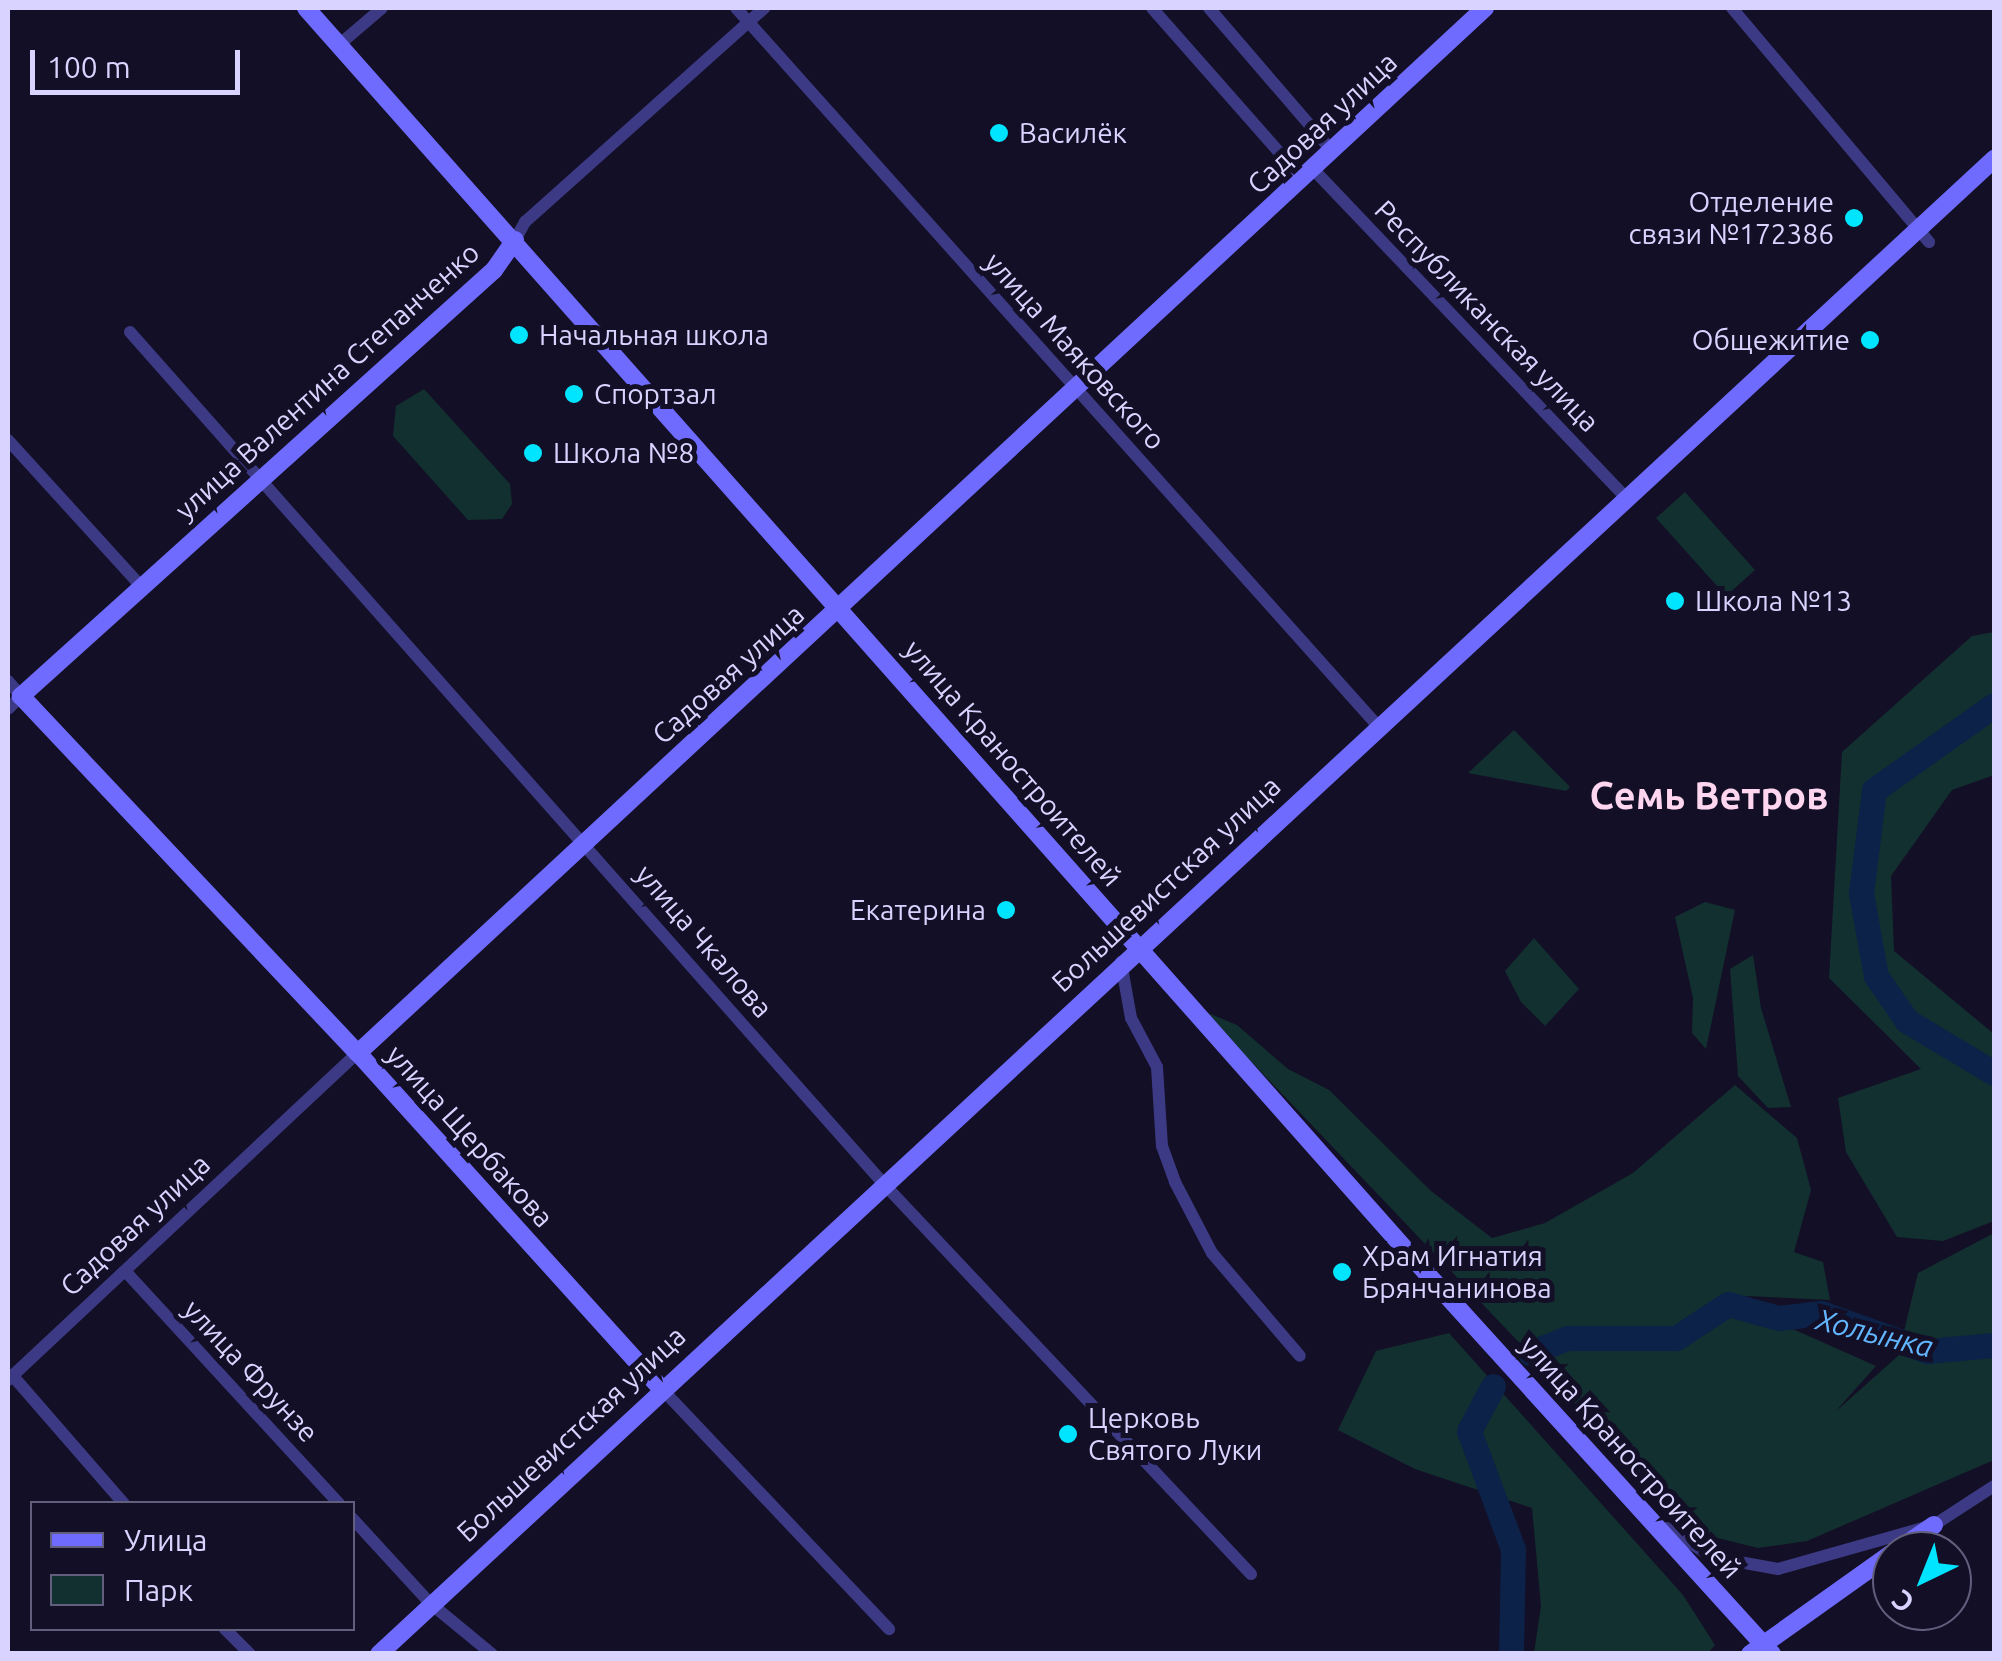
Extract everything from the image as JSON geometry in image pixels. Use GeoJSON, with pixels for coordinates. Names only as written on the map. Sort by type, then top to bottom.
{"type":"FeatureCollection","features":[{"type":"Feature","properties":{"kind":"street","name":"улица Краностроителей"},"geometry":{"type":"LineString","coordinates":[[306,8],[1634,1502],[1761,1650]]}},
{"type":"Feature","properties":{"kind":"street"},"geometry":{"type":"LineString","coordinates":[[340,44],[382,8]]}},
{"type":"Feature","properties":{"kind":"street","name":"улица Маяковского"},"geometry":{"type":"LineString","coordinates":[[736,8],[1378,726]]}},
{"type":"Feature","properties":{"kind":"street","name":"улица Валентина Степанченко"},"geometry":{"type":"LineString","coordinates":[[14,703],[260,476],[494,270],[525,222],[764,8]]}},
{"type":"Feature","properties":{"kind":"street","name":"Республиканская улица"},"geometry":{"type":"LineString","coordinates":[[1152,8],[1308,174],[1624,497]]}},
{"type":"Feature","properties":{"kind":"street"},"geometry":{"type":"LineString","coordinates":[[1209,8],[1332,151]]}},
{"type":"Feature","properties":{"kind":"street","name":"Садовая улица"},"geometry":{"type":"LineString","coordinates":[[10,1378],[586,840],[1078,391],[1485,8]]}},
{"type":"Feature","properties":{"kind":"street"},"geometry":{"type":"LineString","coordinates":[[1732,8],[1924,236]]}},
{"type":"Feature","properties":{"kind":"street","name":"Большевистская улица"},"geometry":{"type":"LineString","coordinates":[[379,1654],[1624,497],[1924,236],[1994,159]]}},
{"type":"Feature","properties":{"kind":"street","name":"улица Чкалова"},"geometry":{"type":"LineString","coordinates":[[130,332],[586,840],[883,1183],[1251,1574]]}},
{"type":"Feature","properties":{"kind":"street"},"geometry":{"type":"LineString","coordinates":[[8,440],[140,585]]}},
{"type":"Feature","properties":{"kind":"street","name":"улица Щербакова"},"geometry":{"type":"LineString","coordinates":[[8,681],[14,703],[358,1052],[661,1388],[889,1629]]}},
{"type":"Feature","properties":{"kind":"street"},"geometry":{"type":"LineString","coordinates":[[1121,962],[1131,1018],[1157,1067],[1162,1146],[1174,1182],[1212,1253],[1300,1356]]}},
{"type":"Feature","properties":{"kind":"street","name":"улица Фрунзе"},"geometry":{"type":"LineString","coordinates":[[126,1272],[336,1501]]}},
{"type":"Feature","properties":{"kind":"street"},"geometry":{"type":"LineString","coordinates":[[10,1378],[121,1501]]}},
{"type":"Feature","properties":{"kind":"street"},"geometry":{"type":"LineString","coordinates":[[1925,1531],[1994,1486]]}},
{"type":"Feature","properties":{"kind":"street"},"geometry":{"type":"LineString","coordinates":[[1634,1502],[1712,1556],[1778,1569],[1934,1525]]}},
{"type":"Feature","properties":{"kind":"street"},"geometry":{"type":"LineString","coordinates":[[355,1521],[430,1603],[492,1654]]}},
{"type":"Feature","properties":{"kind":"street"},"geometry":{"type":"LineString","coordinates":[[1761,1650],[1872,1568]]}},
{"type":"Feature","properties":{"kind":"street"},"geometry":{"type":"LineString","coordinates":[[227,1631],[250,1654]]}},
{"type":"Feature","properties":{"kind":"green space"},"geometry":{"type":"Polygon","coordinates":[[[424,389],[510,484],[512,504],[502,519],[468,520],[393,436],[396,406],[424,389]]]}},
{"type":"Feature","properties":{"kind":"green space"},"geometry":{"type":"Polygon","coordinates":[[[1685,492],[1755,570],[1726,596],[1656,518],[1685,492]]]}},
{"type":"Feature","properties":{"kind":"green space"},"geometry":{"type":"Polygon","coordinates":[[[1994,632],[1994,775],[1952,790],[1891,876],[1894,951],[1994,1034],[1994,1221],[1943,1241],[1897,1237],[1846,1152],[1838,1098],[1921,1069],[1829,978],[1842,752],[1972,636],[1994,632]]]}},
{"type":"Feature","properties":{"kind":"green space"},"geometry":{"type":"Polygon","coordinates":[[[1514,730],[1570,787],[1566,791],[1468,773],[1514,730]]]}},
{"type":"Feature","properties":{"kind":"green space"},"geometry":{"type":"Polygon","coordinates":[[[1705,902],[1735,910],[1706,1049],[1692,1033],[1693,998],[1675,917],[1705,902]]]}},
{"type":"Feature","properties":{"kind":"green space"},"geometry":{"type":"Polygon","coordinates":[[[1534,938],[1579,989],[1545,1026],[1521,1002],[1505,971],[1534,938]]]}},
{"type":"Feature","properties":{"kind":"green space"},"geometry":{"type":"Polygon","coordinates":[[[1753,955],[1761,1008],[1791,1107],[1768,1108],[1738,1076],[1730,969],[1753,955]]]}},
{"type":"Feature","properties":{"kind":"green space"},"geometry":{"type":"Polygon","coordinates":[[[1203,1011],[1237,1025],[1288,1069],[1329,1090],[1431,1191],[1492,1238],[1545,1223],[1633,1173],[1735,1085],[1797,1138],[1811,1190],[1794,1252],[1823,1262],[1830,1300],[1746,1296],[1691,1317],[1672,1344],[1727,1312],[1795,1330],[1876,1366],[1835,1412],[1898,1356],[1918,1273],[1994,1233],[1994,1460],[1807,1541],[1758,1548],[1710,1536],[1624,1462],[1552,1377],[1203,1011]]]}},
{"type":"Feature","properties":{"kind":"green space"},"geometry":{"type":"Polygon","coordinates":[[[1449,1333],[1683,1595],[1715,1645],[1708,1653],[1534,1653],[1541,1606],[1532,1508],[1415,1469],[1338,1430],[1376,1351],[1449,1333]]]}},
{"type":"Feature","properties":{"kind":"waterway","name":"Холынка"},"geometry":{"type":"LineString","coordinates":[[1994,705],[1874,790],[1861,893],[1876,976],[1907,1021],[1994,1073]]}},
{"type":"Feature","properties":{"kind":"waterway","name":"Холынка"},"geometry":{"type":"LineString","coordinates":[[1530,1353],[1567,1338],[1676,1338],[1728,1304],[1779,1318],[1821,1313],[1927,1351],[1994,1345]]}},
{"type":"Feature","properties":{"kind":"waterway","name":"Холынка"},"geometry":{"type":"LineString","coordinates":[[1493,1386],[1469,1431],[1513,1549],[1511,1654]]}},
{"type":"Feature","properties":{"kind":"waterway"},"geometry":{"type":"LineString","coordinates":[[1047,1654],[1071,1654]]}},
{"type":"Feature","properties":{"kind":"waterway"},"geometry":{"type":"LineString","coordinates":[[1290,1654],[1295,1654]]}},
{"type":"Feature","properties":{"kind":"place","name":"Василёк"},"geometry":{"type":"Point","coordinates":[999,133]}},
{"type":"Feature","properties":{"kind":"place","name":"Отделение связи №172386"},"geometry":{"type":"Point","coordinates":[1854,218]}},
{"type":"Feature","properties":{"kind":"place","name":"Начальная школа"},"geometry":{"type":"Point","coordinates":[519,335]}},
{"type":"Feature","properties":{"kind":"place","name":"Общежитие"},"geometry":{"type":"Point","coordinates":[1870,340]}},
{"type":"Feature","properties":{"kind":"place","name":"Спортзал"},"geometry":{"type":"Point","coordinates":[574,394]}},
{"type":"Feature","properties":{"kind":"place","name":"Школа №8"},"geometry":{"type":"Point","coordinates":[533,453]}},
{"type":"Feature","properties":{"kind":"place","name":"Школа №13"},"geometry":{"type":"Point","coordinates":[1675,601]}},
{"type":"Feature","properties":{"kind":"place","name":"Екатерина"},"geometry":{"type":"Point","coordinates":[1006,910]}},
{"type":"Feature","properties":{"kind":"place","name":"Храм Игнатия Брянчанинова"},"geometry":{"type":"Point","coordinates":[1342,1272]}},
{"type":"Feature","properties":{"kind":"place","name":"Церковь Святого Луки"},"geometry":{"type":"Point","coordinates":[1068,1434]}},
{"type":"Feature","properties":{"kind":"district","name":"Семь Ветров"},"geometry":{"type":"Point","coordinates":[1709,796]}}]}
